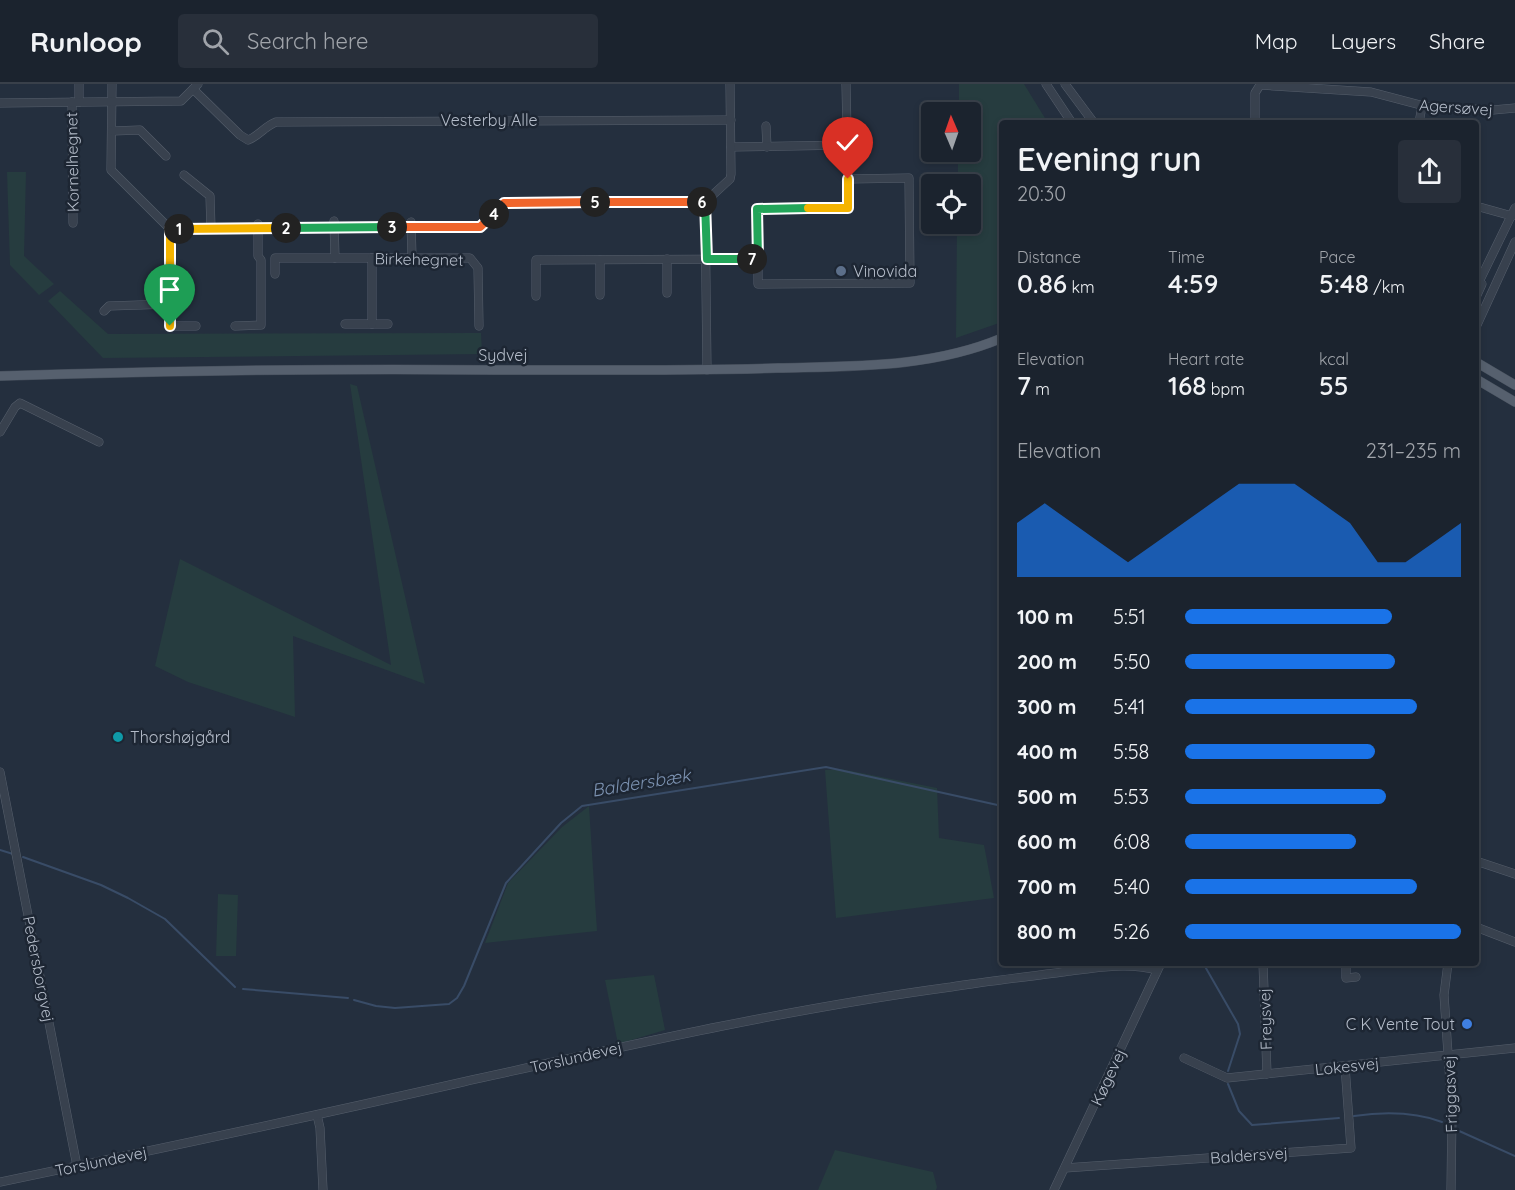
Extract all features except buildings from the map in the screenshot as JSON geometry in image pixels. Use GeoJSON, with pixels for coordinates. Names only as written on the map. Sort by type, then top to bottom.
{"type":"FeatureCollection","features":[{"type":"Feature","properties":{"kind":"main road","name":"Sydvej"},"geometry":{"type":"LineString","coordinates":[[0,376],[116,372],[707,370],[871,366],[914,362],[955,353],[999,339]]}},
{"type":"Feature","properties":{"kind":"main road"},"geometry":{"type":"LineString","coordinates":[[1479,364],[1515,386]]}},
{"type":"Feature","properties":{"kind":"main road"},"geometry":{"type":"LineString","coordinates":[[1479,381],[1515,402]]}},
{"type":"Feature","properties":{"kind":"street","name":"Kornelhegnet"},"geometry":{"type":"LineString","coordinates":[[73,223],[75,102],[79,84]]}},
{"type":"Feature","properties":{"kind":"street"},"geometry":{"type":"LineString","coordinates":[[112,84],[111,170],[170,229],[334,225],[480,227],[504,203],[705,202],[730,179],[730,84]]}},
{"type":"Feature","properties":{"kind":"street"},"geometry":{"type":"LineString","coordinates":[[846,84],[848,208],[757,209],[758,284],[910,283],[909,178],[848,179]]}},
{"type":"Feature","properties":{"kind":"street"},"geometry":{"type":"LineString","coordinates":[[1046,84],[1070,120]]}},
{"type":"Feature","properties":{"kind":"street"},"geometry":{"type":"LineString","coordinates":[[1065,84],[1092,120]]}},
{"type":"Feature","properties":{"kind":"street","name":"Agersøvej"},"geometry":{"type":"LineString","coordinates":[[1255,120],[1257,88],[1260,85],[1371,92],[1422,106],[1493,110],[1515,108]]}},
{"type":"Feature","properties":{"kind":"street"},"geometry":{"type":"LineString","coordinates":[[0,103],[181,101],[196,86]]}},
{"type":"Feature","properties":{"kind":"street","name":"Vesterby Alle"},"geometry":{"type":"LineString","coordinates":[[196,86],[240,135],[248,140],[254,138],[267,125],[276,122],[731,120]]}},
{"type":"Feature","properties":{"kind":"street"},"geometry":{"type":"LineString","coordinates":[[1420,120],[1422,106]]}},
{"type":"Feature","properties":{"kind":"street"},"geometry":{"type":"LineString","coordinates":[[766,126],[766,147]]}},
{"type":"Feature","properties":{"kind":"street"},"geometry":{"type":"LineString","coordinates":[[112,131],[140,130],[166,156]]}},
{"type":"Feature","properties":{"kind":"street"},"geometry":{"type":"LineString","coordinates":[[731,147],[847,145]]}},
{"type":"Feature","properties":{"kind":"street"},"geometry":{"type":"LineString","coordinates":[[184,175],[210,196],[211,229]]}},
{"type":"Feature","properties":{"kind":"street"},"geometry":{"type":"LineString","coordinates":[[705,202],[707,370]]}},
{"type":"Feature","properties":{"kind":"street"},"geometry":{"type":"LineString","coordinates":[[1479,206],[1513,212],[1479,290]]}},
{"type":"Feature","properties":{"kind":"street"},"geometry":{"type":"LineString","coordinates":[[334,225],[335,258]]}},
{"type":"Feature","properties":{"kind":"street"},"geometry":{"type":"LineString","coordinates":[[411,225],[411,257]]}},
{"type":"Feature","properties":{"kind":"street"},"geometry":{"type":"LineString","coordinates":[[235,326],[261,325],[258,226]]}},
{"type":"Feature","properties":{"kind":"street"},"geometry":{"type":"LineString","coordinates":[[170,229],[170,326],[196,326]]}},
{"type":"Feature","properties":{"kind":"street"},"geometry":{"type":"LineString","coordinates":[[1479,320],[1515,242]]}},
{"type":"Feature","properties":{"kind":"street"},"geometry":{"type":"LineString","coordinates":[[1479,282],[1498,247]]}},
{"type":"Feature","properties":{"kind":"street","name":"Birkehegnet"},"geometry":{"type":"LineString","coordinates":[[275,274],[275,258],[470,258],[478,268],[479,326]]}},
{"type":"Feature","properties":{"kind":"street"},"geometry":{"type":"LineString","coordinates":[[372,258],[372,324]]}},
{"type":"Feature","properties":{"kind":"street"},"geometry":{"type":"LineString","coordinates":[[667,259],[667,293]]}},
{"type":"Feature","properties":{"kind":"street"},"geometry":{"type":"LineString","coordinates":[[536,296],[536,260],[758,259]]}},
{"type":"Feature","properties":{"kind":"street"},"geometry":{"type":"LineString","coordinates":[[600,260],[600,296]]}},
{"type":"Feature","properties":{"kind":"street"},"geometry":{"type":"LineString","coordinates":[[104,311],[109,306],[170,304]]}},
{"type":"Feature","properties":{"kind":"street"},"geometry":{"type":"LineString","coordinates":[[345,324],[388,324]]}},
{"type":"Feature","properties":{"kind":"street"},"geometry":{"type":"LineString","coordinates":[[0,432],[15,407],[20,403],[99,442]]}},
{"type":"Feature","properties":{"kind":"street","name":"Pedersborgvej"},"geometry":{"type":"LineString","coordinates":[[0,772],[77,1166]]}},
{"type":"Feature","properties":{"kind":"street"},"geometry":{"type":"LineString","coordinates":[[1479,862],[1515,874]]}},
{"type":"Feature","properties":{"kind":"street"},"geometry":{"type":"LineString","coordinates":[[1479,928],[1515,942]]}},
{"type":"Feature","properties":{"kind":"street","name":"Torslundevej"},"geometry":{"type":"LineString","coordinates":[[0,1182],[796,1010],[901,993],[1086,969],[1129,966],[1159,967]]}},
{"type":"Feature","properties":{"kind":"street","name":"Freysvej"},"geometry":{"type":"LineString","coordinates":[[1263,966],[1267,1074]]}},
{"type":"Feature","properties":{"kind":"street"},"geometry":{"type":"LineString","coordinates":[[1346,966],[1346,978],[1356,977]]}},
{"type":"Feature","properties":{"kind":"street","name":"Friggasvej"},"geometry":{"type":"LineString","coordinates":[[1448,966],[1444,995],[1452,1112],[1451,1190]]}},
{"type":"Feature","properties":{"kind":"street","name":"Køgevej"},"geometry":{"type":"LineString","coordinates":[[1054,1190],[1159,967]]}},
{"type":"Feature","properties":{"kind":"street","name":"Lokesvej"},"geometry":{"type":"LineString","coordinates":[[1184,1058],[1227,1078],[1515,1048]]}},
{"type":"Feature","properties":{"kind":"street","name":"Baldersvej"},"geometry":{"type":"LineString","coordinates":[[1065,1168],[1351,1148],[1345,1066]]}},
{"type":"Feature","properties":{"kind":"street"},"geometry":{"type":"LineString","coordinates":[[317,1115],[320,1128],[323,1190]]}},
{"type":"Feature","properties":{"kind":"green space"},"geometry":{"type":"Polygon","coordinates":[[[959,84],[1024,84],[1046,120],[999,120],[999,323],[956,338],[957,234],[981,234],[981,174],[958,174],[958,162],[981,162],[981,102],[959,102],[959,84]]]}},
{"type":"Feature","properties":{"kind":"green space"},"geometry":{"type":"Polygon","coordinates":[[[7,172],[26,172],[24,256],[54,284],[39,295],[10,265],[7,172]]]}},
{"type":"Feature","properties":{"kind":"green space"},"geometry":{"type":"Polygon","coordinates":[[[60,291],[108,334],[481,333],[482,354],[103,358],[48,301],[60,291]]]}},
{"type":"Feature","properties":{"kind":"green space"},"geometry":{"type":"Polygon","coordinates":[[[350,384],[357,386],[425,684],[293,636],[295,717],[188,682],[155,666],[180,559],[391,665],[350,384]]]}},
{"type":"Feature","properties":{"kind":"green space"},"geometry":{"type":"Polygon","coordinates":[[[841,769],[937,788],[939,838],[984,845],[994,898],[836,918],[825,770],[841,769]]]}},
{"type":"Feature","properties":{"kind":"green space"},"geometry":{"type":"Polygon","coordinates":[[[589,806],[597,931],[485,943],[508,883],[562,827],[589,806]]]}},
{"type":"Feature","properties":{"kind":"green space"},"geometry":{"type":"Polygon","coordinates":[[[218,894],[238,895],[236,956],[216,956],[218,894]]]}},
{"type":"Feature","properties":{"kind":"green space"},"geometry":{"type":"Polygon","coordinates":[[[654,975],[665,1030],[618,1044],[605,980],[654,975]]]}},
{"type":"Feature","properties":{"kind":"green space"},"geometry":{"type":"Polygon","coordinates":[[[835,1150],[933,1172],[936,1190],[818,1190],[835,1150]]]}},
{"type":"Feature","properties":{"kind":"waterway","name":"Baldersbæk"},"geometry":{"type":"LineString","coordinates":[[354,1000],[395,1008],[449,1004],[457,998],[506,883],[561,823],[582,806],[826,767],[999,805]]}},
{"type":"Feature","properties":{"kind":"waterway","name":"Baldersbæk"},"geometry":{"type":"LineString","coordinates":[[0,850],[13,854]]}},
{"type":"Feature","properties":{"kind":"waterway","name":"Baldersbæk"},"geometry":{"type":"LineString","coordinates":[[23,857],[101,885],[165,919],[235,987]]}},
{"type":"Feature","properties":{"kind":"waterway","name":"Baldersbæk"},"geometry":{"type":"LineString","coordinates":[[1205,966],[1238,1024],[1240,1034],[1228,1071]]}},
{"type":"Feature","properties":{"kind":"waterway","name":"Baldersbæk"},"geometry":{"type":"LineString","coordinates":[[243,989],[348,998]]}},
{"type":"Feature","properties":{"kind":"waterway","name":"Baldersbæk"},"geometry":{"type":"LineString","coordinates":[[1228,1084],[1239,1111],[1252,1125],[1339,1118]]}},
{"type":"Feature","properties":{"kind":"waterway","name":"Baldersbæk"},"geometry":{"type":"LineString","coordinates":[[1354,1116],[1398,1114],[1421,1116],[1442,1122]]}},
{"type":"Feature","properties":{"kind":"waterway","name":"Baldersbæk"},"geometry":{"type":"LineString","coordinates":[[1457,1130],[1515,1156]]}},
{"type":"Feature","properties":{"kind":"place","name":"Vinovida"},"geometry":{"type":"Point","coordinates":[841,271]}},
{"type":"Feature","properties":{"kind":"place","name":"Thorshøjgård"},"geometry":{"type":"Point","coordinates":[118,737]}},
{"type":"Feature","properties":{"kind":"place","name":"C K Vente Tout"},"geometry":{"type":"Point","coordinates":[1467,1024]}},
{"type":"Feature","properties":{"kind":"route"},"geometry":{"type":"LineString","coordinates":[[170,326],[170,229],[480,227],[504,203],[705,202],[707,259],[758,259],[757,209],[848,208],[848,179]]}}]}
